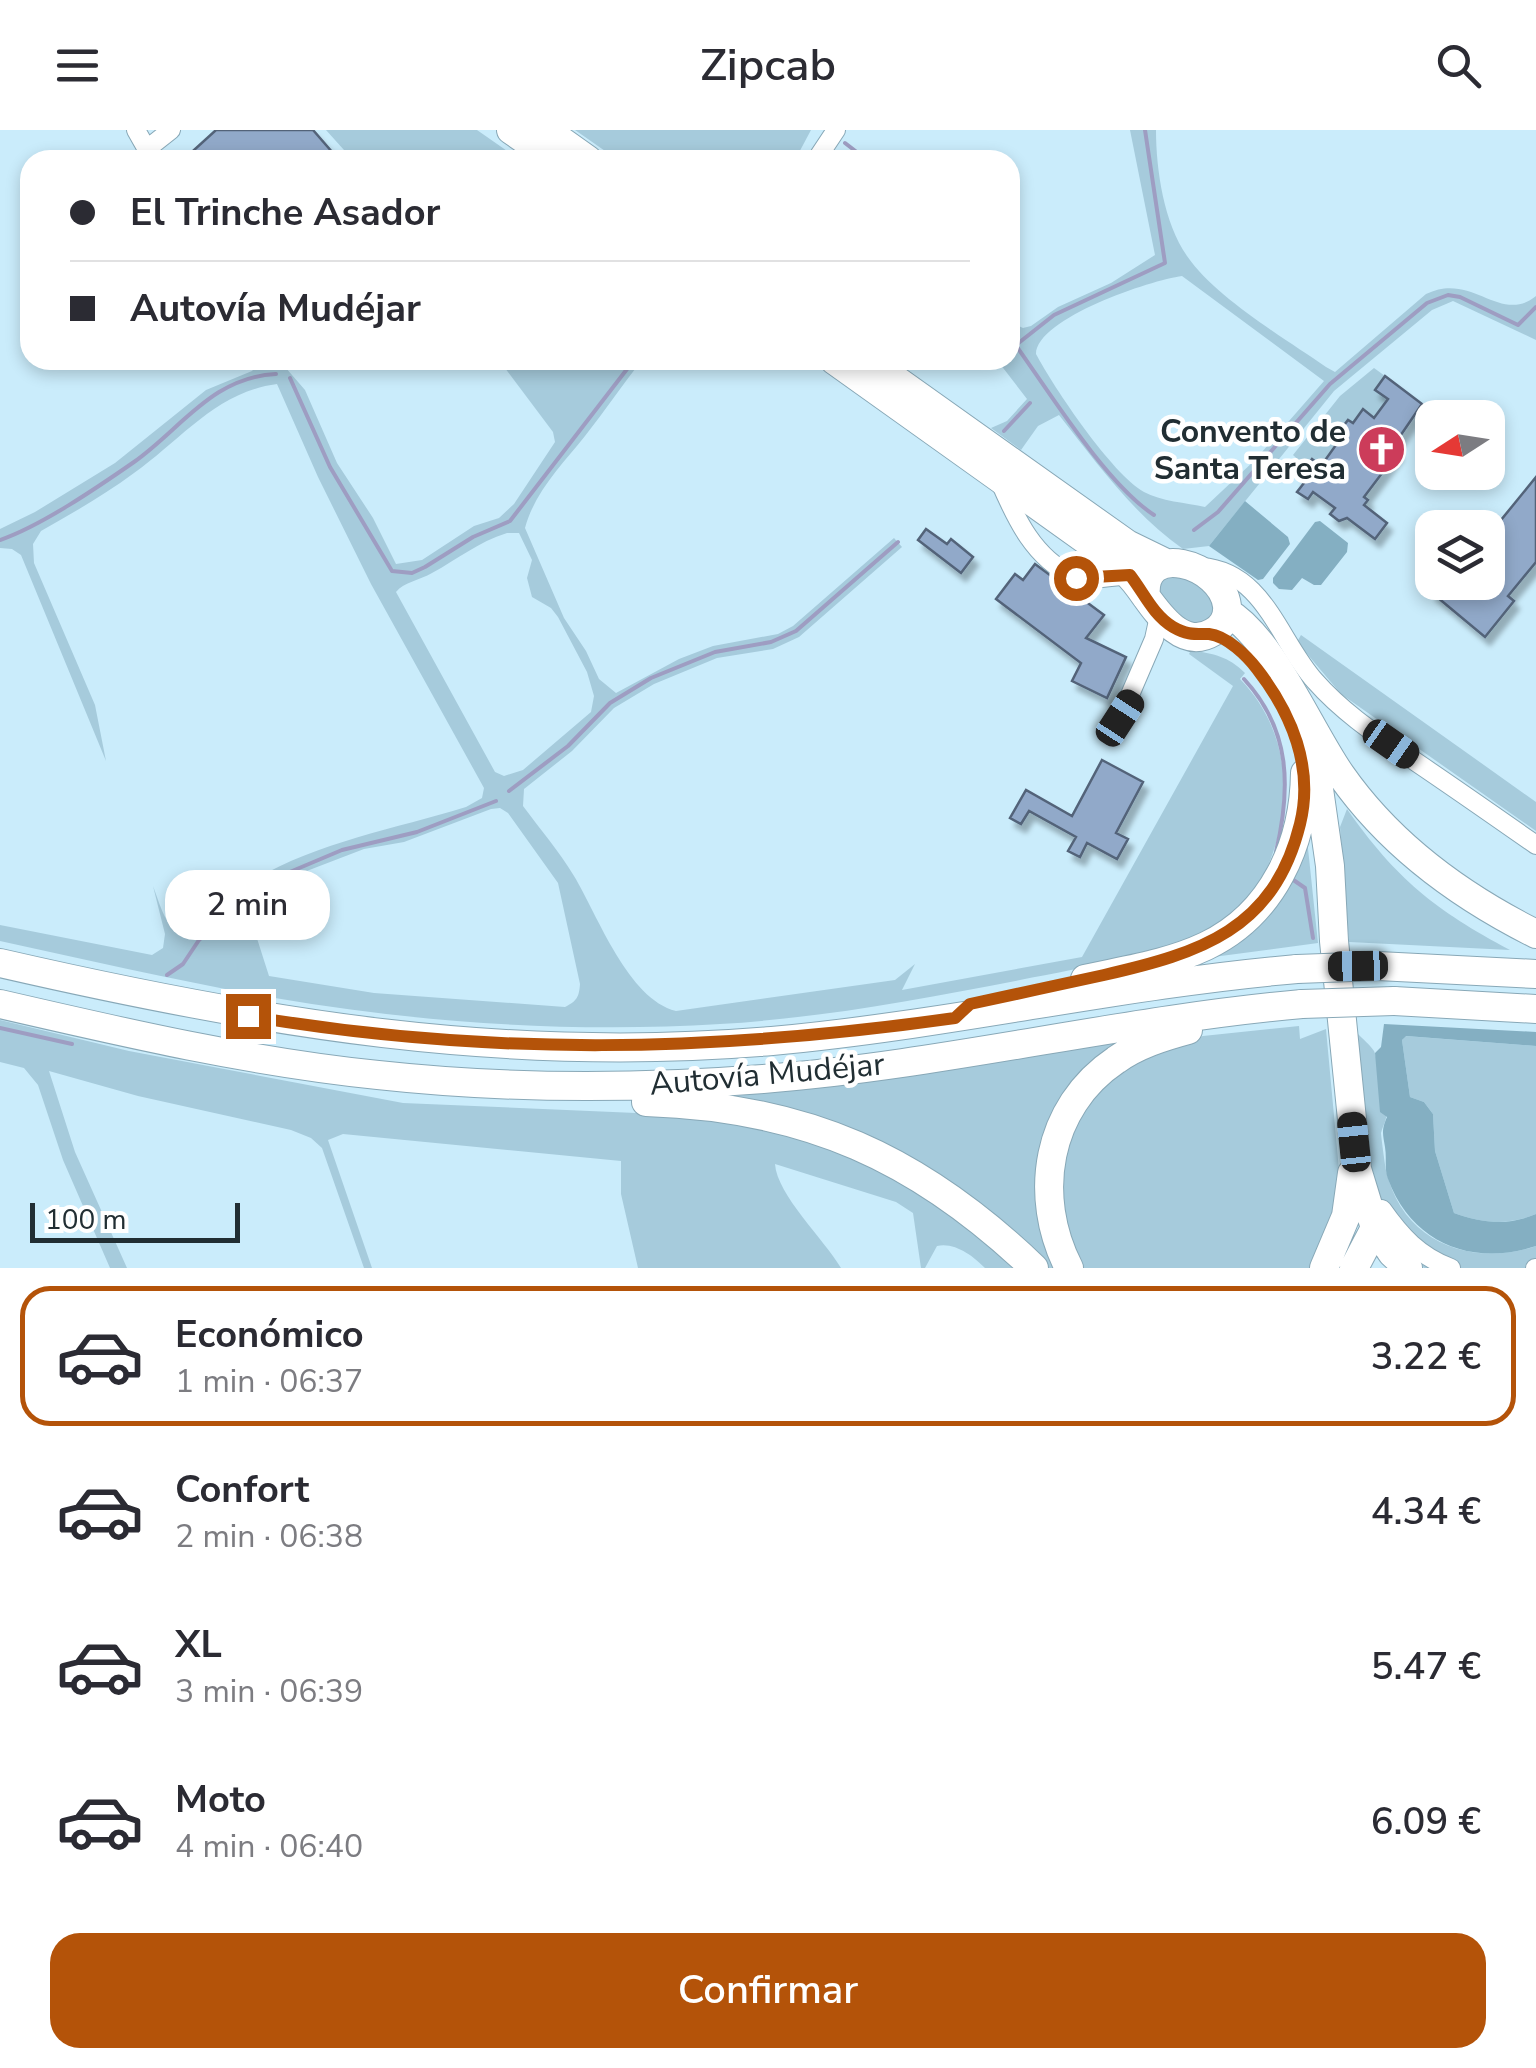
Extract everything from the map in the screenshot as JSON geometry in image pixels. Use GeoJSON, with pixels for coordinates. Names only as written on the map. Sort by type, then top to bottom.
{"type":"FeatureCollection","features":[{"type":"Feature","properties":{"kind":"highway"},"geometry":{"type":"LineString","coordinates":[[511,130],[540,150]]}},
{"type":"Feature","properties":{"kind":"highway"},"geometry":{"type":"LineString","coordinates":[[546,130],[574,150]]}},
{"type":"Feature","properties":{"kind":"highway"},"geometry":{"type":"LineString","coordinates":[[848,370],[1107,555],[1145,596],[1212,621],[1238,619],[1263,650],[1343,777],[1398,841],[1468,896],[1536,934]]}},
{"type":"Feature","properties":{"kind":"highway"},"geometry":{"type":"LineString","coordinates":[[882,370],[1127,544],[1215,583],[1212,621],[1259,671],[1287,718],[1305,766],[1334,941]]}},
{"type":"Feature","properties":{"kind":"highway"},"geometry":{"type":"LineString","coordinates":[[1145,596],[1149,576],[1179,564]]}},
{"type":"Feature","properties":{"kind":"highway"},"geometry":{"type":"LineString","coordinates":[[1302,711],[1326,832],[1354,1142],[1364,1199],[1379,1218],[1392,1253],[1408,1268]]}},
{"type":"Feature","properties":{"kind":"highway"},"geometry":{"type":"LineString","coordinates":[[955,1018],[970,1004],[1177,958],[1233,930],[1267,896],[1284,868],[1302,816],[1305,766]]}},
{"type":"Feature","properties":{"kind":"highway","name":"Autovía Mudéjar"},"geometry":{"type":"LineString","coordinates":[[0,964],[294,1024],[490,1044],[700,1045],[839,1034],[1151,986],[1297,968],[1378,966],[1536,974]]}},
{"type":"Feature","properties":{"kind":"highway","name":"Autovía Mudéjar"},"geometry":{"type":"LineString","coordinates":[[0,1004],[265,1060],[378,1075],[555,1086],[664,1085],[827,1073],[1230,1010],[1302,1004],[1394,1001],[1536,1010]]}},
{"type":"Feature","properties":{"kind":"highway"},"geometry":{"type":"LineString","coordinates":[[1069,1268],[1053,1230],[1047,1187],[1054,1144],[1072,1105],[1099,1072],[1116,1059],[1230,1010]]}},
{"type":"Feature","properties":{"kind":"highway"},"geometry":{"type":"LineString","coordinates":[[555,1086],[570,1099],[708,1106],[759,1114],[832,1134],[944,1192],[1000,1235],[1034,1268]]}},
{"type":"Feature","properties":{"kind":"highway"},"geometry":{"type":"LineString","coordinates":[[1324,1268],[1346,1216],[1354,1142]]}},
{"type":"Feature","properties":{"kind":"highway"},"geometry":{"type":"LineString","coordinates":[[1354,1268],[1379,1218]]}},
{"type":"Feature","properties":{"kind":"street"},"geometry":{"type":"LineString","coordinates":[[154,150],[171,130]]}},
{"type":"Feature","properties":{"kind":"street"},"geometry":{"type":"LineString","coordinates":[[1179,564],[1215,568],[1243,582],[1262,599],[1312,678],[1349,714],[1536,845]]}},
{"type":"Feature","properties":{"kind":"street"},"geometry":{"type":"LineString","coordinates":[[1145,596],[1154,639],[1120,718],[1164,647],[1248,600],[1272,618]]}},
{"type":"Feature","properties":{"kind":"street"},"geometry":{"type":"LineString","coordinates":[[1379,1218],[1411,1246],[1450,1268]]}},
{"type":"Feature","properties":{"kind":"shaded area"},"geometry":{"type":"Polygon","coordinates":[[[326,130],[477,130],[506,150],[344,150],[326,130]]]}},
{"type":"Feature","properties":{"kind":"shaded area"},"geometry":{"type":"Polygon","coordinates":[[[575,130],[811,130],[800,150],[604,150],[575,130]]]}},
{"type":"Feature","properties":{"kind":"shaded area"},"geometry":{"type":"Polygon","coordinates":[[[1130,130],[1156,130],[1167,212],[1187,256],[1215,287],[1251,316],[1335,372],[1426,294],[1442,289],[1472,292],[1510,305],[1536,296],[1536,340],[1453,301],[1432,310],[1334,391],[1209,546],[1183,549],[1131,503],[1059,415],[1038,426],[1021,450],[991,428],[1007,421],[1027,399],[1005,370],[1020,370],[1020,327],[1031,326],[1058,307],[1111,283],[1155,255],[1130,130]],[[1182,276],[1098,303],[1055,327],[1041,340],[1036,354],[1056,387],[1116,468],[1144,492],[1205,507],[1255,460],[1324,381],[1182,276]]]}},
{"type":"Feature","properties":{"kind":"shaded area"},"geometry":{"type":"Polygon","coordinates":[[[1374,368],[1385,376],[1375,390],[1388,399],[1374,418],[1363,410],[1353,423],[1347,420],[1321,466],[1312,460],[1306,467],[1293,455],[1340,396],[1374,368]]]}},
{"type":"Feature","properties":{"kind":"shaded area"},"geometry":{"type":"Polygon","coordinates":[[[253,370],[288,370],[305,390],[337,463],[373,518],[396,564],[422,560],[474,526],[499,518],[514,504],[555,442],[553,432],[506,370],[635,370],[550,479],[525,528],[564,618],[599,679],[616,693],[679,659],[713,646],[778,634],[793,626],[894,538],[902,547],[799,637],[773,649],[717,658],[654,684],[614,708],[572,751],[524,789],[523,806],[568,867],[629,974],[659,1003],[676,1011],[895,980],[915,964],[902,990],[1082,957],[1233,686],[1189,654],[1191,650],[1220,657],[1245,673],[1240,679],[1257,699],[1278,744],[1284,794],[1269,871],[1230,917],[1201,933],[1151,951],[908,1001],[720,1024],[553,1026],[385,1014],[241,992],[0,941],[0,925],[152,955],[163,948],[165,934],[153,886],[168,921],[184,936],[194,933],[244,886],[277,868],[330,846],[466,807],[482,798],[484,788],[371,584],[277,384],[255,389],[217,407],[123,481],[41,531],[33,544],[34,563],[95,705],[106,761],[21,555],[0,548],[0,529],[115,463],[206,390],[253,370]],[[507,533],[477,546],[396,592],[495,772],[504,776],[523,770],[591,712],[594,696],[587,672],[558,617],[532,597],[527,578],[532,560],[519,533],[507,533]],[[500,808],[491,809],[404,842],[364,849],[253,895],[247,907],[269,976],[374,993],[565,1007],[572,1003],[580,984],[558,883],[508,813],[500,808]]]}},
{"type":"Feature","properties":{"kind":"shaded area"},"geometry":{"type":"Polygon","coordinates":[[[1245,501],[1288,537],[1290,544],[1263,579],[1258,580],[1209,546],[1245,501]]]}},
{"type":"Feature","properties":{"kind":"shaded area"},"geometry":{"type":"Polygon","coordinates":[[[1320,521],[1348,543],[1347,552],[1321,585],[1302,578],[1292,590],[1279,589],[1273,578],[1315,522],[1320,521]]]}},
{"type":"Feature","properties":{"kind":"shaded area"},"geometry":{"type":"Polygon","coordinates":[[[1168,574],[1191,581],[1208,594],[1215,609],[1209,622],[1195,625],[1174,615],[1156,590],[1168,574]]]}},
{"type":"Feature","properties":{"kind":"shaded area"},"geometry":{"type":"Polygon","coordinates":[[[1301,635],[1536,802],[1536,831],[1341,694],[1297,642],[1301,635]]]}},
{"type":"Feature","properties":{"kind":"shaded area"},"geometry":{"type":"Polygon","coordinates":[[[1347,809],[1383,855],[1419,891],[1510,950],[1349,942],[1340,827],[1347,809]]]}},
{"type":"Feature","properties":{"kind":"shaded area"},"geometry":{"type":"Polygon","coordinates":[[[1307,839],[1318,943],[1198,959],[1307,839]]]}},
{"type":"Feature","properties":{"kind":"shaded area"},"geometry":{"type":"Polygon","coordinates":[[[0,1020],[129,1051],[403,1103],[706,1116],[760,1127],[817,1142],[897,1175],[945,1207],[1017,1268],[985,1268],[963,1251],[944,1245],[937,1246],[925,1268],[921,1268],[913,1213],[896,1202],[775,1164],[792,1203],[841,1268],[638,1268],[621,1194],[621,1161],[343,1134],[328,1140],[372,1268],[364,1268],[322,1148],[311,1138],[49,1071],[75,1152],[127,1268],[110,1268],[63,1160],[38,1085],[24,1068],[0,1062],[0,1020]]]}},
{"type":"Feature","properties":{"kind":"shaded area"},"geometry":{"type":"Polygon","coordinates":[[[1384,1024],[1536,1032],[1536,1046],[1406,1036],[1402,1040],[1410,1097],[1424,1102],[1433,1114],[1435,1151],[1454,1213],[1495,1222],[1536,1214],[1536,1246],[1490,1254],[1468,1251],[1447,1245],[1412,1220],[1386,1171],[1383,1132],[1387,1117],[1380,1112],[1375,1053],[1381,1047],[1384,1024]]]}},
{"type":"Feature","properties":{"kind":"shaded area"},"geometry":{"type":"Polygon","coordinates":[[[1299,1026],[1300,1039],[1326,1029],[1339,1170],[1339,1191],[1317,1268],[1077,1268],[1056,1187],[1080,1110],[1123,1067],[1177,1043],[1203,1036],[1299,1026]]]}},
{"type":"Feature","properties":{"kind":"shaded area"},"geometry":{"type":"Polygon","coordinates":[[[1358,1034],[1375,1055],[1386,1114],[1381,1133],[1386,1170],[1394,1195],[1407,1215],[1423,1231],[1464,1251],[1487,1254],[1536,1246],[1536,1268],[1424,1268],[1402,1245],[1386,1219],[1368,1160],[1358,1034]]]}},
{"type":"Feature","properties":{"kind":"shaded area"},"geometry":{"type":"Polygon","coordinates":[[[1405,1036],[1536,1046],[1536,1214],[1495,1222],[1454,1213],[1435,1151],[1433,1114],[1424,1102],[1410,1097],[1402,1040],[1405,1036]]]}},
{"type":"Feature","properties":{"kind":"shaded area"},"geometry":{"type":"Polygon","coordinates":[[[1136,1037],[1064,1101],[1060,1268],[1044,1268],[972,1202],[721,1098],[974,1066],[1136,1037]]]}},
{"type":"Feature","properties":{"kind":"building"},"geometry":{"type":"Polygon","coordinates":[[[216,130],[313,130],[330,150],[194,150],[216,130]]]}},
{"type":"Feature","properties":{"kind":"building","name":"Convento de Santa Teresa"},"geometry":{"type":"Polygon","coordinates":[[[1385,376],[1417,400],[1415,414],[1392,448],[1398,452],[1364,497],[1368,500],[1364,505],[1387,523],[1375,539],[1347,518],[1339,521],[1330,514],[1335,508],[1313,492],[1308,499],[1297,492],[1304,483],[1298,478],[1312,459],[1321,466],[1336,445],[1331,442],[1348,420],[1353,423],[1363,409],[1374,418],[1388,399],[1375,390],[1385,376]]]}},
{"type":"Feature","properties":{"kind":"building"},"geometry":{"type":"Polygon","coordinates":[[[1536,477],[1536,562],[1508,596],[1514,601],[1485,637],[1441,600],[1505,600],[1505,515],[1536,477]]]}},
{"type":"Feature","properties":{"kind":"building"},"geometry":{"type":"Polygon","coordinates":[[[926,529],[947,544],[951,539],[973,557],[961,573],[918,540],[926,529]]]}},
{"type":"Feature","properties":{"kind":"building"},"geometry":{"type":"Polygon","coordinates":[[[1035,564],[1104,615],[1086,638],[1126,657],[1107,698],[1072,681],[1081,663],[996,599],[1015,574],[1023,580],[1035,564]]]}},
{"type":"Feature","properties":{"kind":"building"},"geometry":{"type":"Polygon","coordinates":[[[1102,760],[1143,782],[1116,833],[1128,839],[1117,859],[1087,843],[1080,857],[1068,851],[1076,837],[1029,811],[1021,824],[1010,818],[1026,790],[1072,816],[1102,760]]]}},
{"type":"Feature","properties":{"kind":"waterway"},"geometry":{"type":"LineString","coordinates":[[1020,342],[1054,315],[1165,263],[1145,130]]}},
{"type":"Feature","properties":{"kind":"waterway"},"geometry":{"type":"LineString","coordinates":[[845,143],[854,150]]}},
{"type":"Feature","properties":{"kind":"waterway"},"geometry":{"type":"LineString","coordinates":[[1194,530],[1218,512],[1330,384],[1427,303],[1448,295],[1460,297],[1518,325],[1536,307]]}},
{"type":"Feature","properties":{"kind":"waterway"},"geometry":{"type":"LineString","coordinates":[[1020,351],[1096,458],[1154,515]]}},
{"type":"Feature","properties":{"kind":"waterway"},"geometry":{"type":"LineString","coordinates":[[290,378],[330,467],[392,571],[412,573],[473,537],[510,521],[626,370]]}},
{"type":"Feature","properties":{"kind":"waterway"},"geometry":{"type":"LineString","coordinates":[[0,540],[51,516],[104,483],[215,394],[253,377],[276,374]]}},
{"type":"Feature","properties":{"kind":"waterway"},"geometry":{"type":"LineString","coordinates":[[1004,431],[1030,403]]}},
{"type":"Feature","properties":{"kind":"waterway"},"geometry":{"type":"LineString","coordinates":[[509,791],[568,746],[610,703],[651,678],[715,652],[771,642],[796,631],[898,542]]}},
{"type":"Feature","properties":{"kind":"waterway"},"geometry":{"type":"LineString","coordinates":[[1244,679],[1259,698],[1279,739],[1285,783],[1276,852]]}},
{"type":"Feature","properties":{"kind":"waterway"},"geometry":{"type":"LineString","coordinates":[[167,975],[183,964],[199,940],[259,885],[342,850],[417,832],[496,801]]}},
{"type":"Feature","properties":{"kind":"waterway"},"geometry":{"type":"LineString","coordinates":[[1292,879],[1305,888],[1313,938]]}},
{"type":"Feature","properties":{"kind":"waterway"},"geometry":{"type":"LineString","coordinates":[[0,1028],[72,1044]]}},
{"type":"Feature","properties":{"kind":"place","name":"Convento de Santa Teresa"},"geometry":{"type":"Point","coordinates":[1381,449]}},
{"type":"Feature","properties":{"kind":"route"},"geometry":{"type":"LineString","coordinates":[[248,1016],[363,1033],[490,1044],[631,1047],[769,1041],[955,1018],[970,1004],[1177,958],[1207,946],[1256,909],[1284,868],[1305,799],[1305,766],[1296,738],[1268,683],[1238,649],[1210,634],[1194,636],[1169,624],[1150,606],[1130,575],[1076,578]]}}]}
